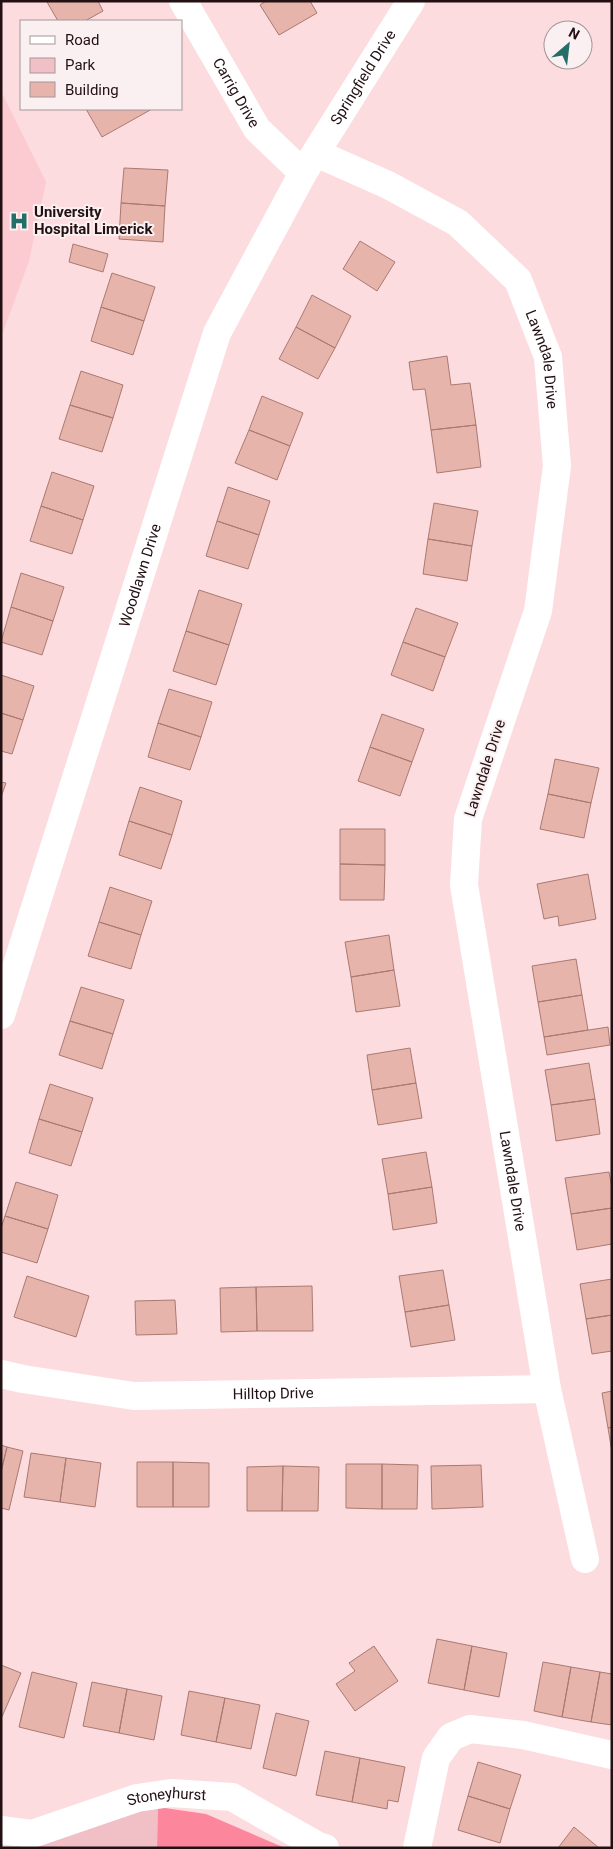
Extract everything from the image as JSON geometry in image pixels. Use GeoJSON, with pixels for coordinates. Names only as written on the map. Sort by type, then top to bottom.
{"type":"FeatureCollection","features":[{"type":"Feature","properties":{"kind":"street","name":"Carrig Drive"},"geometry":{"type":"LineString","coordinates":[[183,1],[257,129],[310,163]]}},
{"type":"Feature","properties":{"kind":"street","name":"Springfield Drive"},"geometry":{"type":"LineString","coordinates":[[310,163],[411,1]]}},
{"type":"Feature","properties":{"kind":"street","name":"Woodlawn Drive"},"geometry":{"type":"LineString","coordinates":[[1,1014],[217,333],[310,163]]}},
{"type":"Feature","properties":{"kind":"street","name":"Lawndale Drive"},"geometry":{"type":"LineString","coordinates":[[310,163],[388,185],[458,223],[518,280],[548,357],[557,466],[538,611],[468,819],[464,885],[546,1390],[585,1560]]}},
{"type":"Feature","properties":{"kind":"street","name":"Hilltop Drive"},"geometry":{"type":"LineString","coordinates":[[1,1374],[134,1396],[546,1390]]}},
{"type":"Feature","properties":{"kind":"street"},"geometry":{"type":"LineString","coordinates":[[417,1848],[436,1758],[450,1737],[470,1730],[523,1735],[612,1755]]}},
{"type":"Feature","properties":{"kind":"street","name":"Stoneyhurst"},"geometry":{"type":"LineString","coordinates":[[1,1830],[32,1834],[136,1798],[172,1793],[232,1797],[318,1846],[325,1848]]}},
{"type":"Feature","properties":{"kind":"shaded area","name":"University Hospital Limerick"},"geometry":{"type":"Polygon","coordinates":[[[1,91],[46,182],[29,261],[1,338],[1,91]]]}},
{"type":"Feature","properties":{"kind":"shaded area"},"geometry":{"type":"Polygon","coordinates":[[[158,1807],[206,1814],[285,1848],[157,1848],[158,1807]]]}},
{"type":"Feature","properties":{"kind":"green space"},"geometry":{"type":"Polygon","coordinates":[[[131,1807],[158,1807],[157,1848],[9,1848],[39,1842],[131,1807]]]}},
{"type":"Feature","properties":{"kind":"building"},"geometry":{"type":"Polygon","coordinates":[[[98,1],[103,11],[87,20],[57,20],[47,2],[98,1]]]}},
{"type":"Feature","properties":{"kind":"building"},"geometry":{"type":"Polygon","coordinates":[[[266,1],[310,1],[317,13],[279,35],[260,5],[266,1]]]}},
{"type":"Feature","properties":{"kind":"building"},"geometry":{"type":"Polygon","coordinates":[[[87,110],[150,110],[102,137],[87,110]]]}},
{"type":"Feature","properties":{"kind":"building"},"geometry":{"type":"Polygon","coordinates":[[[124,168],[168,170],[165,206],[121,203],[124,168]]]}},
{"type":"Feature","properties":{"kind":"building"},"geometry":{"type":"Polygon","coordinates":[[[121,203],[165,206],[163,242],[119,239],[121,203]]]}},
{"type":"Feature","properties":{"kind":"building"},"geometry":{"type":"Polygon","coordinates":[[[360,241],[395,262],[377,291],[343,269],[360,241]]]}},
{"type":"Feature","properties":{"kind":"building"},"geometry":{"type":"Polygon","coordinates":[[[73,244],[108,254],[103,272],[69,262],[73,244]]]}},
{"type":"Feature","properties":{"kind":"building"},"geometry":{"type":"Polygon","coordinates":[[[112,273],[155,287],[144,321],[101,307],[112,273]]]}},
{"type":"Feature","properties":{"kind":"building"},"geometry":{"type":"Polygon","coordinates":[[[312,295],[351,316],[335,348],[296,327],[312,295]]]}},
{"type":"Feature","properties":{"kind":"building"},"geometry":{"type":"Polygon","coordinates":[[[101,307],[144,321],[133,355],[91,341],[101,307]]]}},
{"type":"Feature","properties":{"kind":"building"},"geometry":{"type":"Polygon","coordinates":[[[296,327],[335,348],[318,379],[279,359],[296,327]]]}},
{"type":"Feature","properties":{"kind":"building"},"geometry":{"type":"Polygon","coordinates":[[[447,356],[451,385],[470,383],[476,425],[431,430],[425,389],[413,390],[409,362],[447,356]]]}},
{"type":"Feature","properties":{"kind":"building"},"geometry":{"type":"Polygon","coordinates":[[[81,371],[123,385],[113,418],[70,405],[81,371]]]}},
{"type":"Feature","properties":{"kind":"building"},"geometry":{"type":"Polygon","coordinates":[[[262,396],[303,413],[290,446],[249,430],[262,396]]]}},
{"type":"Feature","properties":{"kind":"building"},"geometry":{"type":"Polygon","coordinates":[[[70,405],[113,418],[102,452],[59,439],[70,405]]]}},
{"type":"Feature","properties":{"kind":"building"},"geometry":{"type":"Polygon","coordinates":[[[476,425],[481,467],[437,473],[431,430],[476,425]]]}},
{"type":"Feature","properties":{"kind":"building"},"geometry":{"type":"Polygon","coordinates":[[[249,430],[290,446],[277,480],[235,463],[249,430]]]}},
{"type":"Feature","properties":{"kind":"building"},"geometry":{"type":"Polygon","coordinates":[[[52,472],[94,486],[83,520],[41,506],[52,472]]]}},
{"type":"Feature","properties":{"kind":"building"},"geometry":{"type":"Polygon","coordinates":[[[228,487],[270,501],[259,535],[217,521],[228,487]]]}},
{"type":"Feature","properties":{"kind":"building"},"geometry":{"type":"Polygon","coordinates":[[[434,503],[478,511],[472,546],[428,539],[434,503]]]}},
{"type":"Feature","properties":{"kind":"building"},"geometry":{"type":"Polygon","coordinates":[[[41,506],[83,520],[72,554],[30,541],[41,506]]]}},
{"type":"Feature","properties":{"kind":"building"},"geometry":{"type":"Polygon","coordinates":[[[217,521],[259,535],[248,569],[206,556],[217,521]]]}},
{"type":"Feature","properties":{"kind":"building"},"geometry":{"type":"Polygon","coordinates":[[[428,539],[472,546],[467,581],[423,574],[428,539]]]}},
{"type":"Feature","properties":{"kind":"building"},"geometry":{"type":"Polygon","coordinates":[[[21,573],[64,587],[53,621],[11,607],[21,573]]]}},
{"type":"Feature","properties":{"kind":"building"},"geometry":{"type":"Polygon","coordinates":[[[199,590],[242,604],[229,645],[186,631],[199,590]]]}},
{"type":"Feature","properties":{"kind":"building"},"geometry":{"type":"Polygon","coordinates":[[[11,607],[53,621],[42,655],[1,642],[11,607]]]}},
{"type":"Feature","properties":{"kind":"building"},"geometry":{"type":"Polygon","coordinates":[[[416,608],[458,623],[445,657],[403,642],[416,608]]]}},
{"type":"Feature","properties":{"kind":"building"},"geometry":{"type":"Polygon","coordinates":[[[186,631],[229,645],[216,685],[173,671],[186,631]]]}},
{"type":"Feature","properties":{"kind":"building"},"geometry":{"type":"Polygon","coordinates":[[[403,642],[445,657],[433,691],[391,675],[403,642]]]}},
{"type":"Feature","properties":{"kind":"building"},"geometry":{"type":"Polygon","coordinates":[[[1,675],[34,686],[23,720],[1,713],[1,675]]]}},
{"type":"Feature","properties":{"kind":"building"},"geometry":{"type":"Polygon","coordinates":[[[169,689],[212,702],[201,737],[158,723],[169,689]]]}},
{"type":"Feature","properties":{"kind":"building"},"geometry":{"type":"Polygon","coordinates":[[[1,713],[23,720],[12,754],[1,751],[1,713]]]}},
{"type":"Feature","properties":{"kind":"building"},"geometry":{"type":"Polygon","coordinates":[[[382,714],[424,729],[412,762],[370,747],[382,714]]]}},
{"type":"Feature","properties":{"kind":"building"},"geometry":{"type":"Polygon","coordinates":[[[158,723],[201,737],[190,770],[148,757],[158,723]]]}},
{"type":"Feature","properties":{"kind":"building"},"geometry":{"type":"Polygon","coordinates":[[[370,747],[412,762],[400,796],[358,781],[370,747]]]}},
{"type":"Feature","properties":{"kind":"building"},"geometry":{"type":"Polygon","coordinates":[[[555,759],[599,768],[591,803],[548,794],[555,759]]]}},
{"type":"Feature","properties":{"kind":"building"},"geometry":{"type":"Polygon","coordinates":[[[1,782],[6,783],[1,797],[1,782]]]}},
{"type":"Feature","properties":{"kind":"building"},"geometry":{"type":"Polygon","coordinates":[[[140,787],[182,801],[172,835],[129,821],[140,787]]]}},
{"type":"Feature","properties":{"kind":"building"},"geometry":{"type":"Polygon","coordinates":[[[548,794],[591,803],[584,838],[540,829],[548,794]]]}},
{"type":"Feature","properties":{"kind":"building"},"geometry":{"type":"Polygon","coordinates":[[[129,821],[172,835],[161,869],[119,855],[129,821]]]}},
{"type":"Feature","properties":{"kind":"building"},"geometry":{"type":"Polygon","coordinates":[[[340,829],[385,829],[385,865],[340,864],[340,829]]]}},
{"type":"Feature","properties":{"kind":"building"},"geometry":{"type":"Polygon","coordinates":[[[340,864],[385,865],[384,900],[340,900],[340,864]]]}},
{"type":"Feature","properties":{"kind":"building"},"geometry":{"type":"Polygon","coordinates":[[[588,874],[596,919],[559,926],[558,916],[544,919],[537,884],[588,874]]]}},
{"type":"Feature","properties":{"kind":"building"},"geometry":{"type":"Polygon","coordinates":[[[110,887],[152,901],[141,935],[99,922],[110,887]]]}},
{"type":"Feature","properties":{"kind":"building"},"geometry":{"type":"Polygon","coordinates":[[[99,922],[141,935],[131,969],[88,956],[99,922]]]}},
{"type":"Feature","properties":{"kind":"building"},"geometry":{"type":"Polygon","coordinates":[[[389,935],[394,970],[351,977],[345,942],[389,935]]]}},
{"type":"Feature","properties":{"kind":"building"},"geometry":{"type":"Polygon","coordinates":[[[576,959],[582,995],[538,1002],[532,966],[576,959]]]}},
{"type":"Feature","properties":{"kind":"building"},"geometry":{"type":"Polygon","coordinates":[[[394,970],[400,1006],[356,1012],[351,977],[394,970]]]}},
{"type":"Feature","properties":{"kind":"building"},"geometry":{"type":"Polygon","coordinates":[[[81,987],[124,1000],[113,1034],[70,1021],[81,987]]]}},
{"type":"Feature","properties":{"kind":"building"},"geometry":{"type":"Polygon","coordinates":[[[582,995],[588,1030],[544,1037],[538,1002],[582,995]]]}},
{"type":"Feature","properties":{"kind":"building"},"geometry":{"type":"Polygon","coordinates":[[[70,1021],[113,1034],[102,1069],[59,1055],[70,1021]]]}},
{"type":"Feature","properties":{"kind":"building"},"geometry":{"type":"Polygon","coordinates":[[[608,1027],[610,1045],[547,1055],[544,1037],[608,1027]]]}},
{"type":"Feature","properties":{"kind":"building"},"geometry":{"type":"Polygon","coordinates":[[[410,1048],[416,1083],[372,1090],[367,1055],[410,1048]]]}},
{"type":"Feature","properties":{"kind":"building"},"geometry":{"type":"Polygon","coordinates":[[[589,1063],[595,1099],[551,1105],[545,1070],[589,1063]]]}},
{"type":"Feature","properties":{"kind":"building"},"geometry":{"type":"Polygon","coordinates":[[[416,1083],[422,1118],[378,1125],[372,1090],[416,1083]]]}},
{"type":"Feature","properties":{"kind":"building"},"geometry":{"type":"Polygon","coordinates":[[[50,1084],[93,1098],[82,1132],[39,1119],[50,1084]]]}},
{"type":"Feature","properties":{"kind":"building"},"geometry":{"type":"Polygon","coordinates":[[[595,1099],[600,1134],[556,1141],[551,1105],[595,1099]]]}},
{"type":"Feature","properties":{"kind":"building"},"geometry":{"type":"Polygon","coordinates":[[[39,1119],[82,1132],[71,1166],[29,1153],[39,1119]]]}},
{"type":"Feature","properties":{"kind":"building"},"geometry":{"type":"Polygon","coordinates":[[[426,1152],[432,1187],[388,1194],[382,1159],[426,1152]]]}},
{"type":"Feature","properties":{"kind":"building"},"geometry":{"type":"Polygon","coordinates":[[[609,1172],[612,1188],[612,1208],[571,1214],[565,1178],[609,1172]]]}},
{"type":"Feature","properties":{"kind":"building"},"geometry":{"type":"Polygon","coordinates":[[[16,1182],[58,1195],[48,1229],[5,1216],[16,1182]]]}},
{"type":"Feature","properties":{"kind":"building"},"geometry":{"type":"Polygon","coordinates":[[[432,1187],[437,1223],[393,1230],[388,1194],[432,1187]]]}},
{"type":"Feature","properties":{"kind":"building"},"geometry":{"type":"Polygon","coordinates":[[[612,1208],[612,1244],[577,1250],[571,1214],[612,1208]]]}},
{"type":"Feature","properties":{"kind":"building"},"geometry":{"type":"Polygon","coordinates":[[[5,1216],[48,1229],[37,1263],[1,1252],[1,1228],[5,1216]]]}},
{"type":"Feature","properties":{"kind":"building"},"geometry":{"type":"Polygon","coordinates":[[[443,1270],[449,1305],[405,1312],[399,1276],[443,1270]]]}},
{"type":"Feature","properties":{"kind":"building"},"geometry":{"type":"Polygon","coordinates":[[[27,1276],[89,1296],[76,1337],[14,1317],[27,1276]]]}},
{"type":"Feature","properties":{"kind":"building"},"geometry":{"type":"Polygon","coordinates":[[[612,1279],[612,1315],[586,1319],[580,1284],[612,1279]]]}},
{"type":"Feature","properties":{"kind":"building"},"geometry":{"type":"Polygon","coordinates":[[[312,1286],[313,1331],[257,1331],[256,1287],[312,1286]]]}},
{"type":"Feature","properties":{"kind":"building"},"geometry":{"type":"Polygon","coordinates":[[[256,1287],[257,1331],[221,1332],[220,1288],[256,1287]]]}},
{"type":"Feature","properties":{"kind":"building"},"geometry":{"type":"Polygon","coordinates":[[[175,1300],[177,1334],[136,1335],[135,1301],[175,1300]]]}},
{"type":"Feature","properties":{"kind":"building"},"geometry":{"type":"Polygon","coordinates":[[[449,1305],[455,1340],[411,1347],[405,1312],[449,1305]]]}},
{"type":"Feature","properties":{"kind":"building"},"geometry":{"type":"Polygon","coordinates":[[[612,1315],[612,1351],[592,1354],[586,1319],[612,1315]]]}},
{"type":"Feature","properties":{"kind":"building"},"geometry":{"type":"Polygon","coordinates":[[[612,1391],[612,1427],[608,1428],[602,1393],[612,1391]]]}},
{"type":"Feature","properties":{"kind":"building"},"geometry":{"type":"Polygon","coordinates":[[[612,1427],[612,1452],[608,1428],[612,1427]]]}},
{"type":"Feature","properties":{"kind":"building"},"geometry":{"type":"Polygon","coordinates":[[[1,1445],[7,1447],[1,1472],[1,1445]]]}},
{"type":"Feature","properties":{"kind":"building"},"geometry":{"type":"Polygon","coordinates":[[[7,1447],[23,1451],[9,1510],[1,1508],[1,1472],[7,1447]]]}},
{"type":"Feature","properties":{"kind":"building"},"geometry":{"type":"Polygon","coordinates":[[[31,1453],[66,1458],[60,1502],[24,1497],[31,1453]]]}},
{"type":"Feature","properties":{"kind":"building"},"geometry":{"type":"Polygon","coordinates":[[[66,1458],[101,1463],[95,1507],[60,1502],[66,1458]]]}},
{"type":"Feature","properties":{"kind":"building"},"geometry":{"type":"Polygon","coordinates":[[[137,1462],[173,1462],[173,1507],[137,1507],[137,1462]]]}},
{"type":"Feature","properties":{"kind":"building"},"geometry":{"type":"Polygon","coordinates":[[[173,1462],[209,1463],[209,1507],[173,1507],[173,1462]]]}},
{"type":"Feature","properties":{"kind":"building"},"geometry":{"type":"Polygon","coordinates":[[[346,1464],[382,1464],[382,1509],[346,1508],[346,1464]]]}},
{"type":"Feature","properties":{"kind":"building"},"geometry":{"type":"Polygon","coordinates":[[[382,1464],[418,1465],[417,1509],[382,1509],[382,1464]]]}},
{"type":"Feature","properties":{"kind":"building"},"geometry":{"type":"Polygon","coordinates":[[[481,1465],[483,1507],[432,1509],[431,1466],[481,1465]]]}},
{"type":"Feature","properties":{"kind":"building"},"geometry":{"type":"Polygon","coordinates":[[[283,1466],[282,1511],[247,1511],[247,1467],[283,1466]]]}},
{"type":"Feature","properties":{"kind":"building"},"geometry":{"type":"Polygon","coordinates":[[[283,1466],[319,1467],[318,1511],[282,1511],[283,1466]]]}},
{"type":"Feature","properties":{"kind":"building"},"geometry":{"type":"Polygon","coordinates":[[[437,1639],[472,1646],[464,1690],[428,1683],[437,1639]]]}},
{"type":"Feature","properties":{"kind":"building"},"geometry":{"type":"Polygon","coordinates":[[[374,1646],[398,1681],[355,1711],[336,1684],[355,1671],[349,1663],[374,1646]]]}},
{"type":"Feature","properties":{"kind":"building"},"geometry":{"type":"Polygon","coordinates":[[[472,1646],[507,1653],[499,1697],[464,1690],[472,1646]]]}},
{"type":"Feature","properties":{"kind":"building"},"geometry":{"type":"Polygon","coordinates":[[[543,1662],[571,1667],[562,1717],[534,1711],[543,1662]]]}},
{"type":"Feature","properties":{"kind":"building"},"geometry":{"type":"Polygon","coordinates":[[[1,1665],[21,1673],[1,1719],[1,1665]]]}},
{"type":"Feature","properties":{"kind":"building"},"geometry":{"type":"Polygon","coordinates":[[[571,1667],[600,1672],[591,1722],[562,1717],[571,1667]]]}},
{"type":"Feature","properties":{"kind":"building"},"geometry":{"type":"Polygon","coordinates":[[[32,1672],[77,1683],[64,1738],[19,1727],[32,1672]]]}},
{"type":"Feature","properties":{"kind":"building"},"geometry":{"type":"Polygon","coordinates":[[[600,1672],[612,1674],[612,1725],[591,1722],[600,1672]]]}},
{"type":"Feature","properties":{"kind":"building"},"geometry":{"type":"Polygon","coordinates":[[[92,1682],[127,1689],[119,1733],[83,1726],[92,1682]]]}},
{"type":"Feature","properties":{"kind":"building"},"geometry":{"type":"Polygon","coordinates":[[[127,1689],[162,1696],[154,1740],[119,1733],[127,1689]]]}},
{"type":"Feature","properties":{"kind":"building"},"geometry":{"type":"Polygon","coordinates":[[[189,1691],[225,1698],[216,1742],[181,1735],[189,1691]]]}},
{"type":"Feature","properties":{"kind":"building"},"geometry":{"type":"Polygon","coordinates":[[[225,1698],[260,1705],[251,1749],[216,1742],[225,1698]]]}},
{"type":"Feature","properties":{"kind":"building"},"geometry":{"type":"Polygon","coordinates":[[[276,1713],[309,1721],[296,1776],[263,1768],[276,1713]]]}},
{"type":"Feature","properties":{"kind":"building"},"geometry":{"type":"Polygon","coordinates":[[[325,1751],[360,1758],[352,1802],[316,1795],[325,1751]]]}},
{"type":"Feature","properties":{"kind":"building"},"geometry":{"type":"Polygon","coordinates":[[[360,1758],[405,1767],[398,1802],[388,1800],[387,1809],[352,1802],[360,1758]]]}},
{"type":"Feature","properties":{"kind":"building"},"geometry":{"type":"Polygon","coordinates":[[[478,1762],[521,1775],[510,1809],[468,1796],[478,1762]]]}},
{"type":"Feature","properties":{"kind":"building"},"geometry":{"type":"Polygon","coordinates":[[[468,1796],[510,1809],[500,1843],[458,1830],[468,1796]]]}},
{"type":"Feature","properties":{"kind":"building"},"geometry":{"type":"Polygon","coordinates":[[[574,1827],[599,1848],[558,1848],[574,1827]]]}},
{"type":"Feature","properties":{"kind":"place","name":"University Hospital Limerick"},"geometry":{"type":"Point","coordinates":[19,221]}}]}
